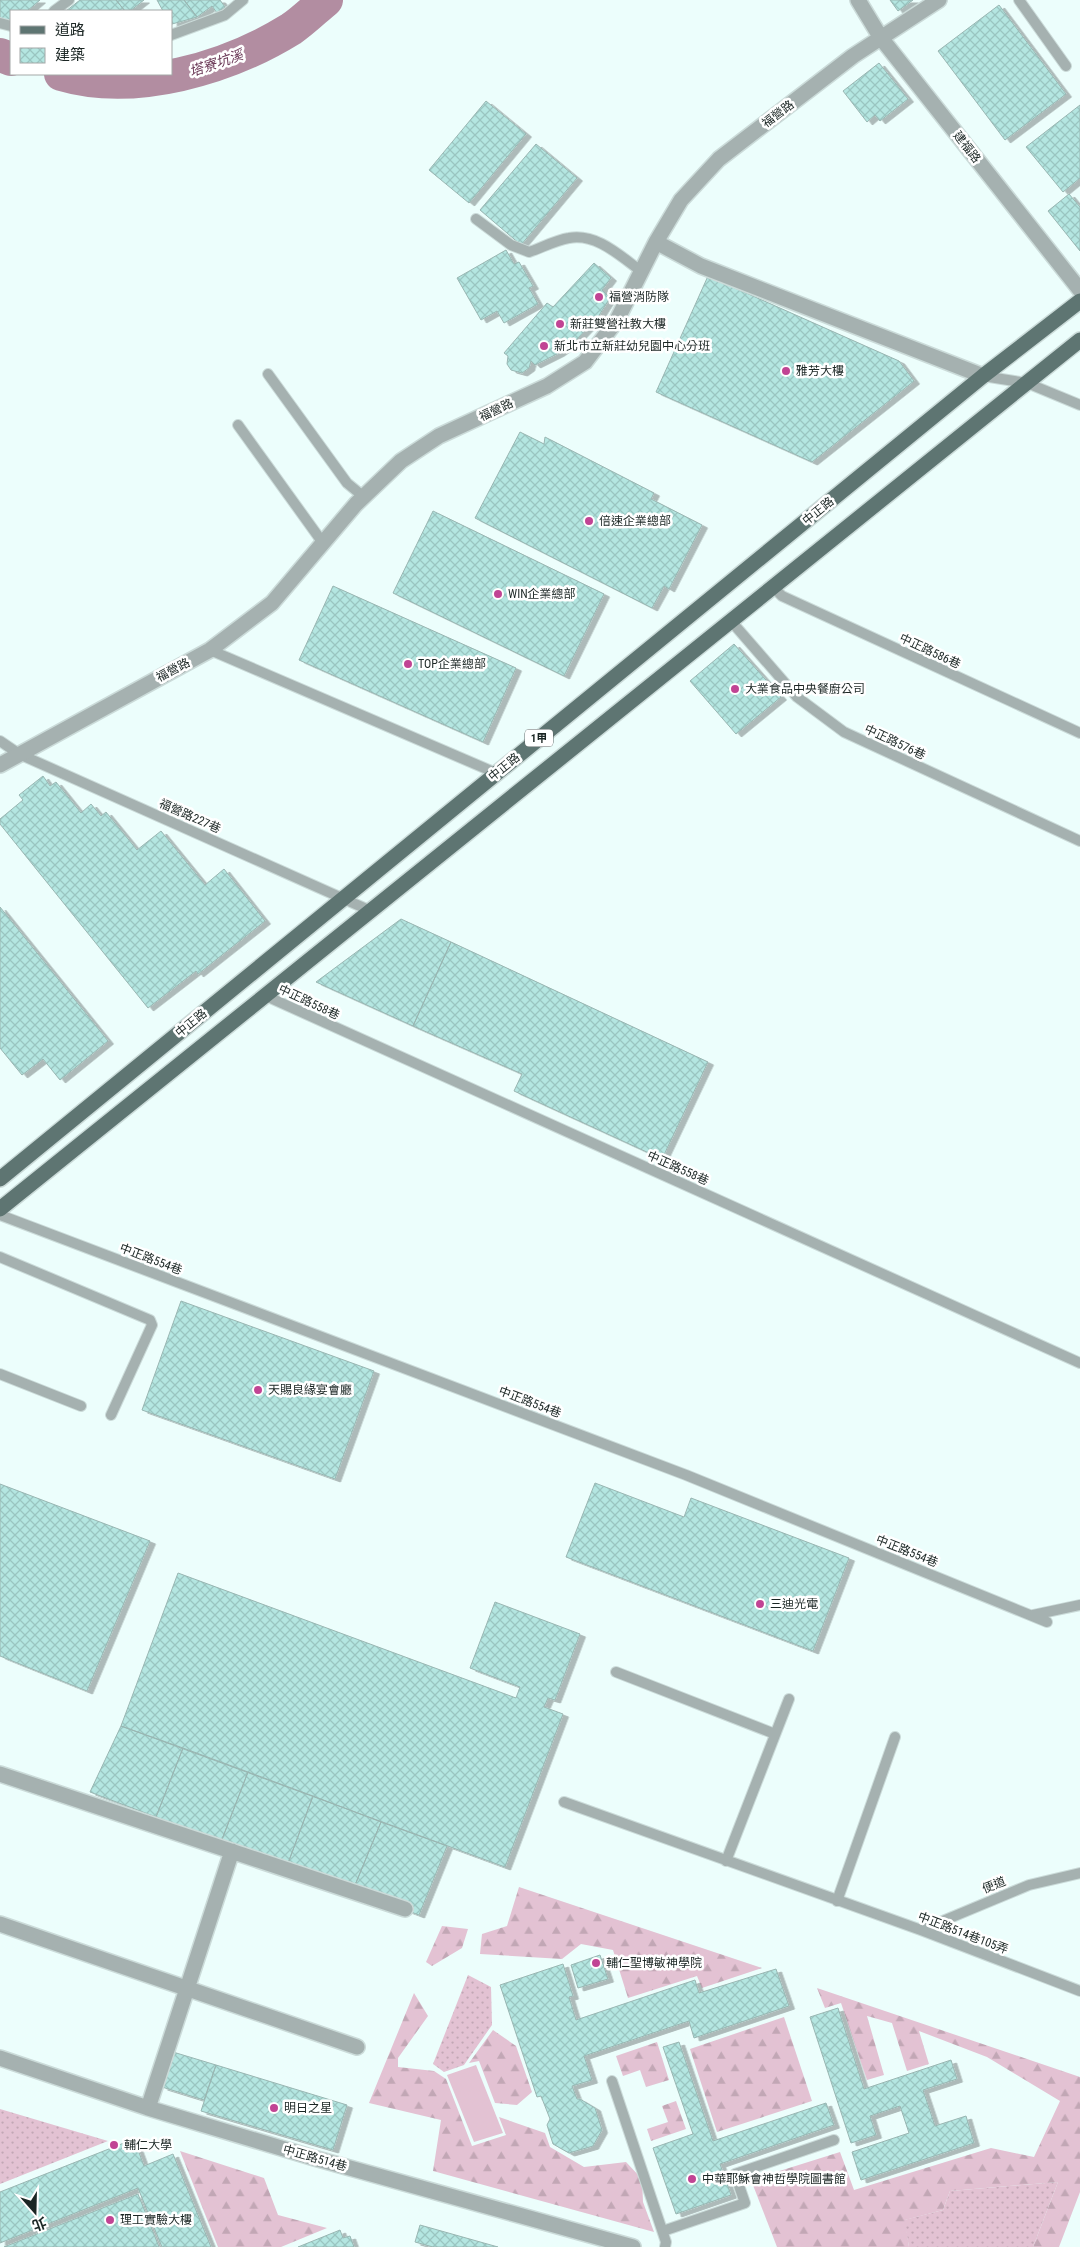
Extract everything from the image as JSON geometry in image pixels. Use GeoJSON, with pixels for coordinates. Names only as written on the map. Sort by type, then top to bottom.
{"type":"FeatureCollection","features":[{"type":"Feature","properties":{"kind":"main road","name":"中正路"},"geometry":{"type":"LineString","coordinates":[[0,1179],[983,376],[1080,301]]}},
{"type":"Feature","properties":{"kind":"main road","name":"中正路"},"geometry":{"type":"LineString","coordinates":[[0,1209],[1080,340]]}},
{"type":"Feature","properties":{"kind":"street","name":"建福路"},"geometry":{"type":"LineString","coordinates":[[858,0],[881,38],[1080,290]]}},
{"type":"Feature","properties":{"kind":"street","name":"福營路"},"geometry":{"type":"LineString","coordinates":[[0,765],[210,650],[272,603],[364,497],[401,461],[438,436],[547,386],[585,362],[616,320],[656,242],[681,200],[719,159],[853,56],[939,0]]}},
{"type":"Feature","properties":{"kind":"street"},"geometry":{"type":"LineString","coordinates":[[656,242],[701,266],[983,376]]}},
{"type":"Feature","properties":{"kind":"street"},"geometry":{"type":"LineString","coordinates":[[0,1774],[405,1909]]}},
{"type":"Feature","properties":{"kind":"street"},"geometry":{"type":"LineString","coordinates":[[148,2108],[232,1851]]}},
{"type":"Feature","properties":{"kind":"street"},"geometry":{"type":"LineString","coordinates":[[0,1924],[357,2047]]}},
{"type":"Feature","properties":{"kind":"street","name":"中正路514巷"},"geometry":{"type":"LineString","coordinates":[[0,2058],[148,2108],[314,2158],[633,2247]]}},
{"type":"Feature","properties":{"kind":"lane"},"geometry":{"type":"LineString","coordinates":[[55,10],[69,0]]}},
{"type":"Feature","properties":{"kind":"lane"},"geometry":{"type":"LineString","coordinates":[[172,35],[225,15],[243,0]]}},
{"type":"Feature","properties":{"kind":"lane"},"geometry":{"type":"LineString","coordinates":[[1019,0],[1066,66]]}},
{"type":"Feature","properties":{"kind":"lane"},"geometry":{"type":"LineString","coordinates":[[476,219],[511,245],[528,252],[569,238],[590,239],[610,248],[641,272]]}},
{"type":"Feature","properties":{"kind":"lane"},"geometry":{"type":"LineString","coordinates":[[268,374],[347,483],[364,497]]}},
{"type":"Feature","properties":{"kind":"lane"},"geometry":{"type":"LineString","coordinates":[[983,376],[1027,383],[1080,405]]}},
{"type":"Feature","properties":{"kind":"lane"},"geometry":{"type":"LineString","coordinates":[[238,425],[323,543]]}},
{"type":"Feature","properties":{"kind":"lane","name":"中正路586巷"},"geometry":{"type":"LineString","coordinates":[[773,587],[782,596],[1080,732]]}},
{"type":"Feature","properties":{"kind":"lane","name":"中正路576巷"},"geometry":{"type":"LineString","coordinates":[[731,621],[797,697],[844,732],[1080,841]]}},
{"type":"Feature","properties":{"kind":"lane"},"geometry":{"type":"LineString","coordinates":[[210,650],[496,773]]}},
{"type":"Feature","properties":{"kind":"lane","name":"福營路227巷"},"geometry":{"type":"LineString","coordinates":[[0,741],[19,754],[371,911]]}},
{"type":"Feature","properties":{"kind":"lane","name":"中正路558巷"},"geometry":{"type":"LineString","coordinates":[[266,996],[1080,1363]]}},
{"type":"Feature","properties":{"kind":"lane","name":"中正路554巷"},"geometry":{"type":"LineString","coordinates":[[0,1215],[686,1475],[1047,1622],[1032,1616],[1080,1605]]}},
{"type":"Feature","properties":{"kind":"lane"},"geometry":{"type":"LineString","coordinates":[[0,1258],[150,1320],[152,1325],[111,1415]]}},
{"type":"Feature","properties":{"kind":"lane"},"geometry":{"type":"LineString","coordinates":[[0,1374],[81,1406]]}},
{"type":"Feature","properties":{"kind":"lane"},"geometry":{"type":"LineString","coordinates":[[616,1672],[775,1734]]}},
{"type":"Feature","properties":{"kind":"lane"},"geometry":{"type":"LineString","coordinates":[[726,1861],[789,1699]]}},
{"type":"Feature","properties":{"kind":"lane"},"geometry":{"type":"LineString","coordinates":[[837,1900],[895,1737]]}},
{"type":"Feature","properties":{"kind":"lane","name":"中正路514巷105弄"},"geometry":{"type":"LineString","coordinates":[[564,1802],[921,1930],[1080,1990]]}},
{"type":"Feature","properties":{"kind":"lane","name":"便道"},"geometry":{"type":"LineString","coordinates":[[921,1930],[1029,1885],[1080,1873]]}},
{"type":"Feature","properties":{"kind":"lane"},"geometry":{"type":"LineString","coordinates":[[612,2081],[663,2231],[666,2242],[665,2247]]}},
{"type":"Feature","properties":{"kind":"lane"},"geometry":{"type":"LineString","coordinates":[[663,2231],[745,2204],[735,2174],[834,2140]]}},
{"type":"Feature","properties":{"kind":"green space"},"geometry":{"type":"Polygon","coordinates":[[[519,1887],[762,1968],[702,1988],[697,1976],[628,1998],[613,1950],[581,1944],[562,1959],[480,1954],[482,1934],[507,1926],[519,1887]]]}},
{"type":"Feature","properties":{"kind":"green space"},"geometry":{"type":"Polygon","coordinates":[[[442,1926],[468,1929],[462,1948],[432,1966],[426,1962],[442,1926]]]}},
{"type":"Feature","properties":{"kind":"green space"},"geometry":{"type":"Polygon","coordinates":[[[468,1975],[491,1987],[492,2025],[464,2065],[444,2072],[433,2064],[468,1975]]]}},
{"type":"Feature","properties":{"kind":"green space"},"geometry":{"type":"Polygon","coordinates":[[[817,1988],[1080,2077],[1080,2192],[1059,2247],[1033,2247],[1058,2182],[950,2191],[943,2210],[905,2220],[909,2247],[777,2247],[751,2180],[840,2152],[854,2190],[991,2148],[1034,2157],[1060,2101],[987,2057],[919,2031],[929,2064],[907,2071],[892,2023],[867,2016],[884,2075],[867,2080],[841,2003],[825,2008],[817,1988]]]}},
{"type":"Feature","properties":{"kind":"green space"},"geometry":{"type":"Polygon","coordinates":[[[414,1993],[428,2016],[398,2058],[398,2067],[434,2071],[446,2079],[472,2146],[506,2135],[499,2117],[545,2133],[550,2147],[584,2167],[626,2162],[642,2179],[643,2202],[654,2232],[433,2171],[441,2120],[369,2103],[414,1993]]]}},
{"type":"Feature","properties":{"kind":"green space"},"geometry":{"type":"Polygon","coordinates":[[[784,2017],[812,2101],[717,2132],[690,2049],[784,2017]]]}},
{"type":"Feature","properties":{"kind":"green space"},"geometry":{"type":"Polygon","coordinates":[[[493,2030],[516,2046],[532,2092],[517,2105],[495,2103],[479,2061],[469,2063],[493,2030]]]}},
{"type":"Feature","properties":{"kind":"green space"},"geometry":{"type":"Polygon","coordinates":[[[657,2042],[669,2080],[646,2087],[640,2070],[623,2076],[616,2056],[657,2042]]]}},
{"type":"Feature","properties":{"kind":"green space"},"geometry":{"type":"Polygon","coordinates":[[[476,2065],[503,2133],[474,2142],[447,2075],[476,2065]]]}},
{"type":"Feature","properties":{"kind":"green space"},"geometry":{"type":"Polygon","coordinates":[[[676,2101],[686,2129],[651,2141],[647,2129],[668,2122],[662,2106],[676,2101]]]}},
{"type":"Feature","properties":{"kind":"green space"},"geometry":{"type":"Polygon","coordinates":[[[0,2109],[108,2141],[0,2184],[0,2109]]]}},
{"type":"Feature","properties":{"kind":"green space"},"geometry":{"type":"Polygon","coordinates":[[[180,2151],[264,2178],[278,2215],[327,2228],[281,2247],[218,2247],[180,2151]]]}},
{"type":"Feature","properties":{"kind":"green space"},"geometry":{"type":"Polygon","coordinates":[[[1058,2182],[1033,2247],[909,2247],[904,2220],[943,2210],[950,2191],[1058,2182]]]}},
{"type":"Feature","properties":{"kind":"building"},"geometry":{"type":"Polygon","coordinates":[[[0,0],[40,0],[28,10],[10,10],[10,23],[0,20],[0,0]]]}},
{"type":"Feature","properties":{"kind":"building"},"geometry":{"type":"Polygon","coordinates":[[[80,0],[116,0],[124,10],[67,10],[80,0]]]}},
{"type":"Feature","properties":{"kind":"building"},"geometry":{"type":"Polygon","coordinates":[[[116,0],[144,0],[131,10],[124,10],[116,0]]]}},
{"type":"Feature","properties":{"kind":"building"},"geometry":{"type":"Polygon","coordinates":[[[157,0],[184,0],[197,17],[172,24],[172,10],[162,10],[157,0]]]}},
{"type":"Feature","properties":{"kind":"building"},"geometry":{"type":"Polygon","coordinates":[[[184,0],[220,0],[225,7],[217,13],[212,6],[197,17],[184,0]]]}},
{"type":"Feature","properties":{"kind":"building"},"geometry":{"type":"Polygon","coordinates":[[[890,0],[913,0],[898,11],[890,0]]]}},
{"type":"Feature","properties":{"kind":"building"},"geometry":{"type":"Polygon","coordinates":[[[999,5],[1066,94],[1005,140],[938,51],[999,5]]]}},
{"type":"Feature","properties":{"kind":"building"},"geometry":{"type":"Polygon","coordinates":[[[879,63],[908,99],[880,121],[875,115],[867,122],[843,91],[879,63]]]}},
{"type":"Feature","properties":{"kind":"building"},"geometry":{"type":"Polygon","coordinates":[[[486,101],[526,134],[469,203],[429,170],[486,101]]]}},
{"type":"Feature","properties":{"kind":"building"},"geometry":{"type":"Polygon","coordinates":[[[1080,105],[1080,178],[1063,192],[1026,147],[1080,105]]]}},
{"type":"Feature","properties":{"kind":"building"},"geometry":{"type":"Polygon","coordinates":[[[536,144],[577,178],[521,245],[480,210],[536,144]]]}},
{"type":"Feature","properties":{"kind":"building"},"geometry":{"type":"Polygon","coordinates":[[[1069,194],[1080,207],[1080,251],[1048,211],[1069,194]]]}},
{"type":"Feature","properties":{"kind":"building"},"geometry":{"type":"Polygon","coordinates":[[[506,250],[514,264],[519,262],[533,286],[529,288],[538,304],[504,323],[497,311],[481,320],[457,278],[506,250]]]}},
{"type":"Feature","properties":{"kind":"building","name":"新莊雙營社教大樓"},"geometry":{"type":"Polygon","coordinates":[[[594,263],[611,278],[602,290],[610,298],[598,317],[574,342],[559,353],[535,365],[531,361],[529,368],[522,373],[511,370],[507,364],[508,356],[504,353],[547,303],[553,307],[594,263]]]}},
{"type":"Feature","properties":{"kind":"building","name":"雅芳大樓"},"geometry":{"type":"Polygon","coordinates":[[[708,276],[899,361],[914,381],[812,462],[656,392],[708,276]]]}},
{"type":"Feature","properties":{"kind":"building","name":"倍速企業總部"},"geometry":{"type":"Polygon","coordinates":[[[520,432],[544,444],[545,437],[654,493],[651,499],[702,525],[669,589],[664,586],[652,608],[475,518],[520,432]]]}},
{"type":"Feature","properties":{"kind":"building","name":"WIN企業總部"},"geometry":{"type":"Polygon","coordinates":[[[433,511],[604,594],[564,676],[393,593],[433,511]]]}},
{"type":"Feature","properties":{"kind":"building","name":"TOP企業總部"},"geometry":{"type":"Polygon","coordinates":[[[333,586],[516,668],[483,742],[299,660],[333,586]]]}},
{"type":"Feature","properties":{"kind":"building","name":"大業食品中央餐廚公司"},"geometry":{"type":"Polygon","coordinates":[[[734,644],[781,697],[736,734],[690,681],[734,644]]]}},
{"type":"Feature","properties":{"kind":"building"},"geometry":{"type":"Polygon","coordinates":[[[43,776],[50,786],[56,782],[81,813],[91,804],[101,816],[106,812],[137,850],[161,831],[205,885],[224,869],[265,921],[198,974],[196,971],[148,1008],[0,824],[0,819],[23,800],[19,795],[43,776]]]}},
{"type":"Feature","properties":{"kind":"building"},"geometry":{"type":"Polygon","coordinates":[[[0,907],[108,1041],[60,1080],[43,1059],[22,1075],[0,1048],[0,907]]]}},
{"type":"Feature","properties":{"kind":"building"},"geometry":{"type":"Polygon","coordinates":[[[401,919],[451,942],[413,1026],[316,982],[401,919]]]}},
{"type":"Feature","properties":{"kind":"building"},"geometry":{"type":"Polygon","coordinates":[[[451,942],[708,1062],[662,1159],[514,1091],[522,1074],[413,1026],[451,942]]]}},
{"type":"Feature","properties":{"kind":"building","name":"天賜良緣宴會廳"},"geometry":{"type":"Polygon","coordinates":[[[181,1301],[374,1371],[335,1479],[142,1410],[181,1301]]]}},
{"type":"Feature","properties":{"kind":"building","name":"三迪光電"},"geometry":{"type":"Polygon","coordinates":[[[595,1483],[684,1517],[691,1498],[849,1558],[813,1651],[566,1557],[595,1483]]]}},
{"type":"Feature","properties":{"kind":"building"},"geometry":{"type":"Polygon","coordinates":[[[0,1484],[150,1541],[87,1691],[0,1656],[0,1484]]]}},
{"type":"Feature","properties":{"kind":"building"},"geometry":{"type":"Polygon","coordinates":[[[178,1573],[516,1698],[520,1687],[470,1668],[495,1602],[580,1634],[555,1700],[548,1698],[544,1707],[563,1714],[505,1867],[121,1726],[178,1573]]]}},
{"type":"Feature","properties":{"kind":"building"},"geometry":{"type":"Polygon","coordinates":[[[121,1726],[183,1748],[156,1817],[90,1792],[121,1726]]]}},
{"type":"Feature","properties":{"kind":"building"},"geometry":{"type":"Polygon","coordinates":[[[183,1748],[248,1772],[221,1842],[156,1817],[183,1748]]]}},
{"type":"Feature","properties":{"kind":"building"},"geometry":{"type":"Polygon","coordinates":[[[248,1772],[313,1796],[287,1866],[221,1842],[248,1772]]]}},
{"type":"Feature","properties":{"kind":"building"},"geometry":{"type":"Polygon","coordinates":[[[313,1796],[381,1822],[353,1890],[287,1866],[313,1796]]]}},
{"type":"Feature","properties":{"kind":"building"},"geometry":{"type":"Polygon","coordinates":[[[381,1822],[447,1846],[419,1915],[353,1890],[381,1822]]]}},
{"type":"Feature","properties":{"kind":"building"},"geometry":{"type":"Polygon","coordinates":[[[600,1955],[608,1979],[578,1988],[571,1965],[600,1955]]]}},
{"type":"Feature","properties":{"kind":"building"},"geometry":{"type":"Polygon","coordinates":[[[563,1964],[573,1996],[569,1997],[576,2020],[695,1980],[699,1993],[776,1969],[789,2006],[694,2038],[689,2021],[584,2056],[592,2080],[572,2086],[577,2099],[595,2108],[602,2130],[593,2146],[569,2153],[553,2144],[547,2125],[550,2119],[541,2096],[537,2097],[500,1985],[563,1964]]]}},
{"type":"Feature","properties":{"kind":"building"},"geometry":{"type":"Polygon","coordinates":[[[838,2008],[864,2089],[951,2060],[957,2079],[923,2090],[935,2126],[966,2116],[974,2143],[861,2180],[852,2152],[909,2133],[900,2106],[870,2116],[876,2135],[851,2143],[810,2017],[838,2008]]]}},
{"type":"Feature","properties":{"kind":"building"},"geometry":{"type":"Polygon","coordinates":[[[679,2042],[713,2141],[826,2103],[834,2125],[720,2164],[731,2195],[676,2214],[653,2148],[693,2134],[663,2047],[679,2042]]]}},
{"type":"Feature","properties":{"kind":"building"},"geometry":{"type":"Polygon","coordinates":[[[173,2052],[216,2065],[204,2100],[162,2087],[173,2052]]]}},
{"type":"Feature","properties":{"kind":"building","name":"明日之星"},"geometry":{"type":"Polygon","coordinates":[[[216,2065],[347,2105],[333,2150],[201,2111],[216,2065]]]}},
{"type":"Feature","properties":{"kind":"building"},"geometry":{"type":"Polygon","coordinates":[[[134,2139],[144,2166],[173,2154],[211,2247],[162,2247],[138,2188],[0,2243],[0,2192],[134,2139]]]}},
{"type":"Feature","properties":{"kind":"building","name":"理工實驗大樓"},"geometry":{"type":"Polygon","coordinates":[[[138,2194],[159,2247],[4,2247],[138,2194]]]}},
{"type":"Feature","properties":{"kind":"building"},"geometry":{"type":"Polygon","coordinates":[[[420,2225],[498,2247],[433,2247],[415,2242],[420,2225]]]}},
{"type":"Feature","properties":{"kind":"building"},"geometry":{"type":"Polygon","coordinates":[[[340,2230],[343,2238],[350,2236],[354,2247],[298,2247],[340,2230]]]}},
{"type":"Feature","properties":{"kind":"waterway","name":"塔寮坑溪"},"geometry":{"type":"LineString","coordinates":[[66,75],[90,80],[119,82],[150,80],[210,66],[239,56],[291,29],[326,0]]}},
{"type":"Feature","properties":{"kind":"waterway","name":"塔寮坑溪"},"geometry":{"type":"LineString","coordinates":[[0,55],[10,59]]}},
{"type":"Feature","properties":{"kind":"place","name":"福營消防隊"},"geometry":{"type":"Point","coordinates":[599,297]}},
{"type":"Feature","properties":{"kind":"place","name":"新莊雙營社教大樓"},"geometry":{"type":"Point","coordinates":[560,324]}},
{"type":"Feature","properties":{"kind":"place","name":"新北市立新莊幼兒園中心分班"},"geometry":{"type":"Point","coordinates":[544,346]}},
{"type":"Feature","properties":{"kind":"place","name":"雅芳大樓"},"geometry":{"type":"Point","coordinates":[786,371]}},
{"type":"Feature","properties":{"kind":"place","name":"倍速企業總部"},"geometry":{"type":"Point","coordinates":[589,521]}},
{"type":"Feature","properties":{"kind":"place","name":"WIN企業總部"},"geometry":{"type":"Point","coordinates":[498,594]}},
{"type":"Feature","properties":{"kind":"place","name":"TOP企業總部"},"geometry":{"type":"Point","coordinates":[408,664]}},
{"type":"Feature","properties":{"kind":"place","name":"大業食品中央餐廚公司"},"geometry":{"type":"Point","coordinates":[735,689]}},
{"type":"Feature","properties":{"kind":"place","name":"天賜良緣宴會廳"},"geometry":{"type":"Point","coordinates":[258,1390]}},
{"type":"Feature","properties":{"kind":"place","name":"三迪光電"},"geometry":{"type":"Point","coordinates":[760,1604]}},
{"type":"Feature","properties":{"kind":"place","name":"輔仁聖博敏神學院"},"geometry":{"type":"Point","coordinates":[596,1963]}},
{"type":"Feature","properties":{"kind":"place","name":"明日之星"},"geometry":{"type":"Point","coordinates":[274,2108]}},
{"type":"Feature","properties":{"kind":"place","name":"輔仁大學"},"geometry":{"type":"Point","coordinates":[114,2145]}},
{"type":"Feature","properties":{"kind":"place","name":"中華耶穌會神哲學院圖書館"},"geometry":{"type":"Point","coordinates":[692,2179]}},
{"type":"Feature","properties":{"kind":"place","name":"理工實驗大樓"},"geometry":{"type":"Point","coordinates":[110,2220]}}]}
